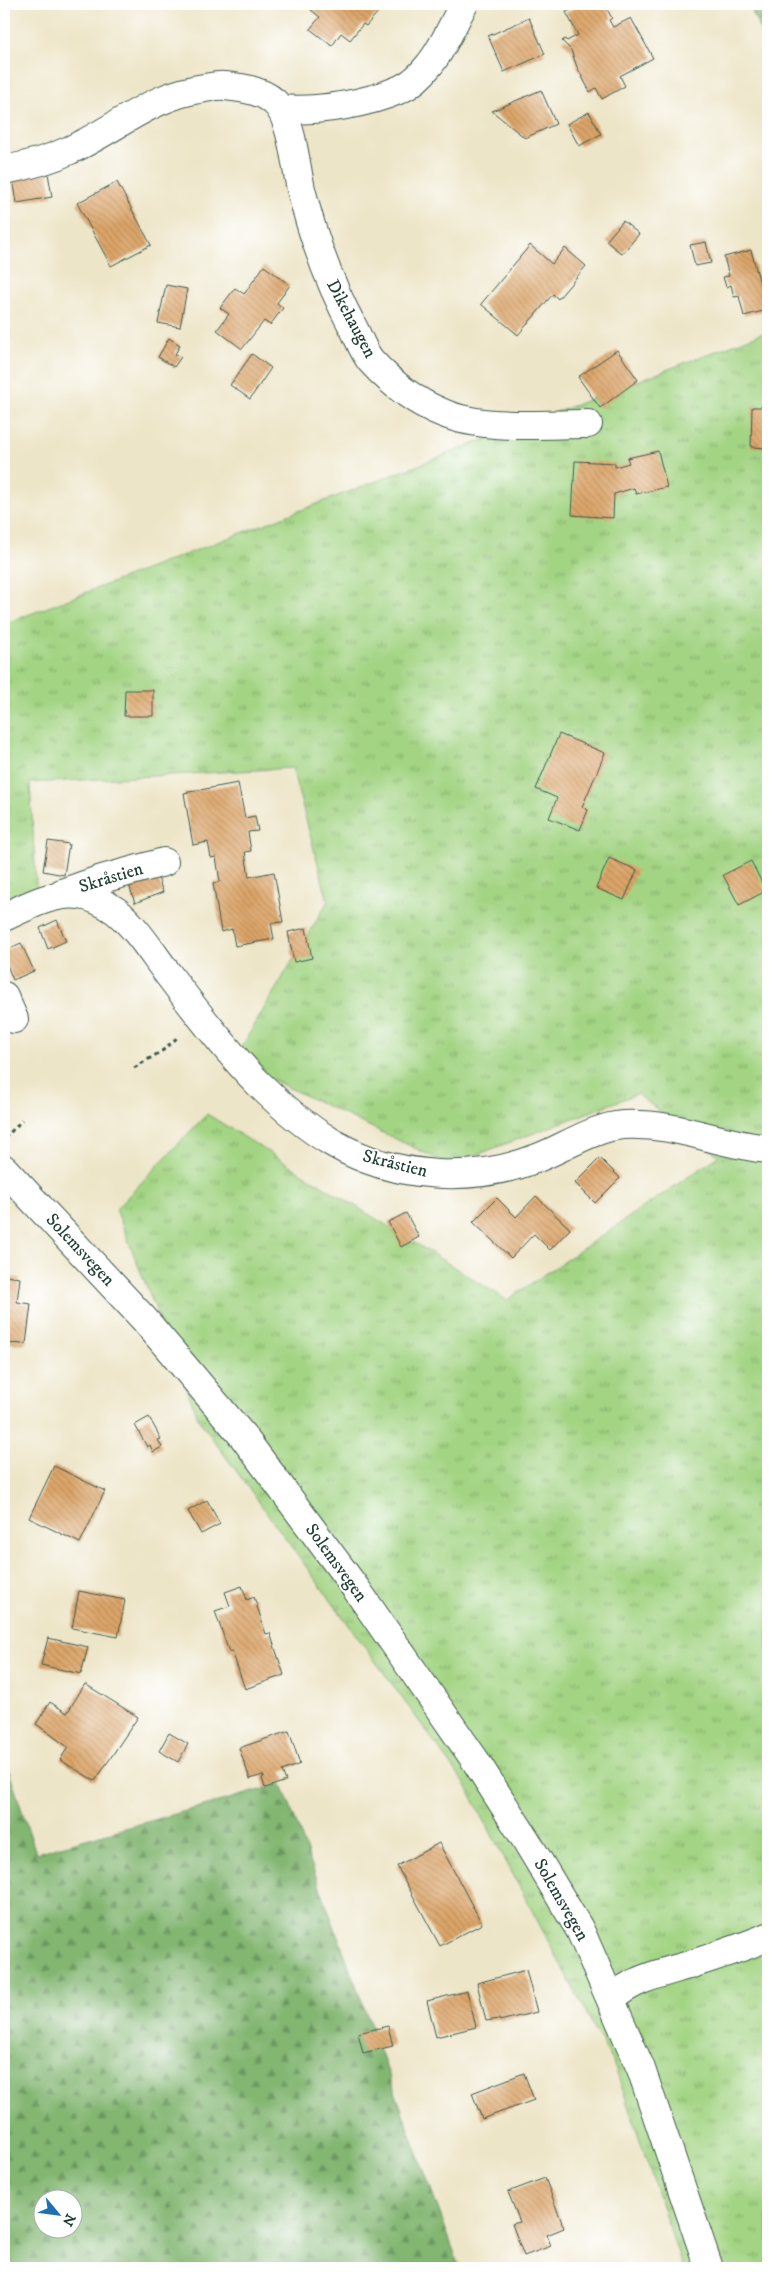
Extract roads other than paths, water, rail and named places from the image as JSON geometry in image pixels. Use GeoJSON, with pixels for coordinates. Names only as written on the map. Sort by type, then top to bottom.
{"type":"FeatureCollection","features":[{"type":"Feature","properties":{"kind":"street"},"geometry":{"type":"LineString","coordinates":[[4,170],[24,167],[70,150],[160,99],[189,90],[223,86],[251,90],[269,96],[281,109],[304,110],[346,105],[402,89],[418,77],[431,63],[464,4]]}},
{"type":"Feature","properties":{"kind":"street","name":"Dikehaugen"},"geometry":{"type":"LineString","coordinates":[[281,109],[289,133],[302,191],[322,262],[334,292],[370,360],[404,392],[442,413],[463,420],[494,423],[588,424]]}},
{"type":"Feature","properties":{"kind":"street","name":"Skråstien"},"geometry":{"type":"LineString","coordinates":[[4,916],[58,894],[102,879],[164,862]]}},
{"type":"Feature","properties":{"kind":"street","name":"Skråstien"},"geometry":{"type":"LineString","coordinates":[[58,894],[82,895],[105,904],[118,913],[136,932],[198,1013],[259,1084],[306,1125],[357,1156],[384,1165],[444,1176],[480,1174],[537,1158],[597,1132],[620,1126],[656,1125],[749,1147],[768,1149]]}},
{"type":"Feature","properties":{"kind":"street","name":"Solemsvegen"},"geometry":{"type":"LineString","coordinates":[[4,1169],[144,1319],[242,1434],[357,1590],[475,1760],[580,1930],[641,2069],[709,2268]]}},
{"type":"Feature","properties":{"kind":"street"},"geometry":{"type":"LineString","coordinates":[[611,1999],[624,1987],[646,1978],[768,1937]]}}]}
